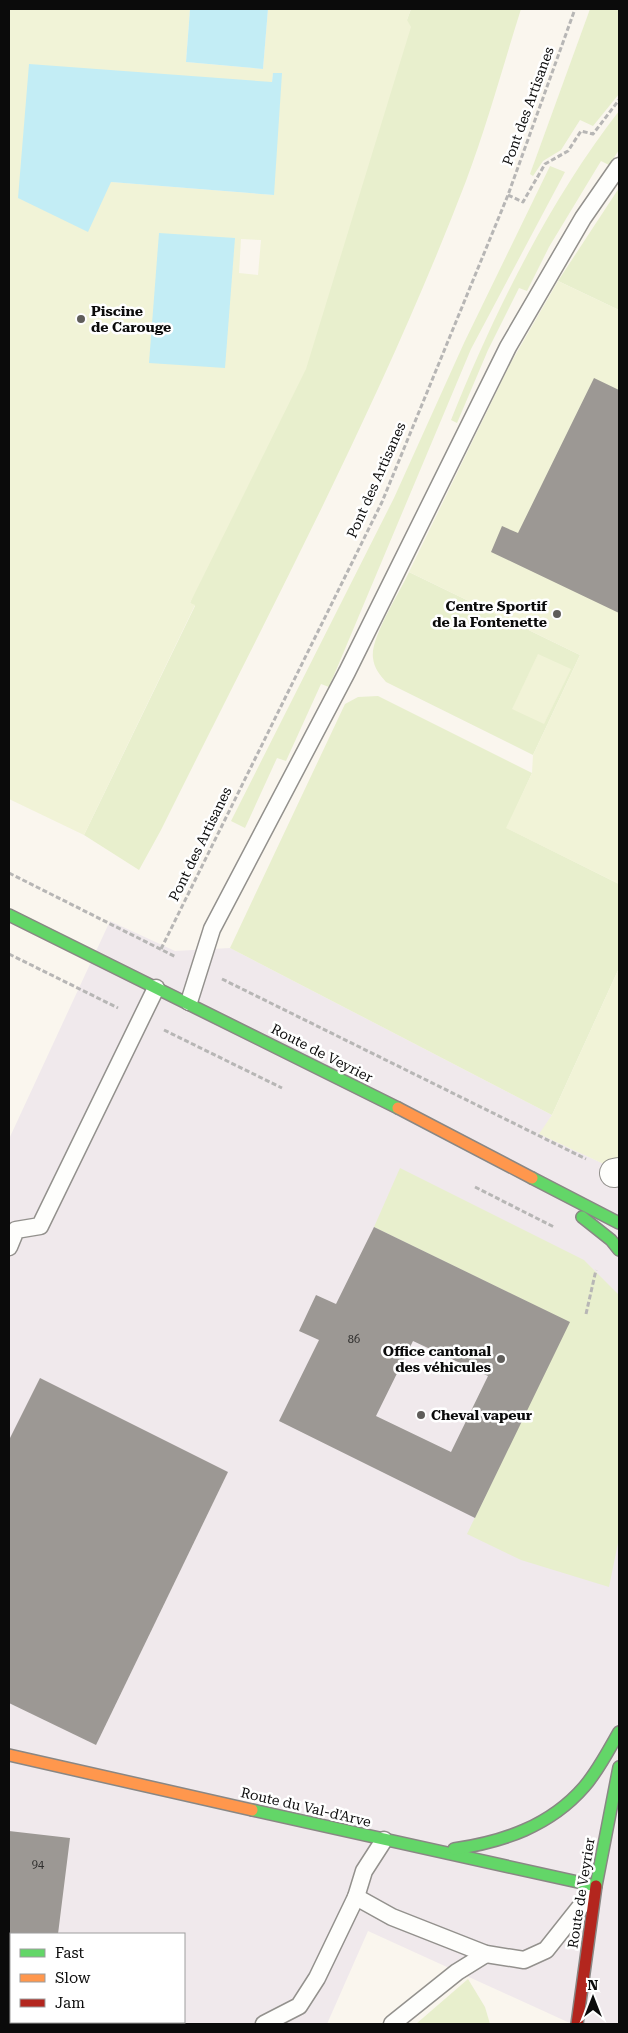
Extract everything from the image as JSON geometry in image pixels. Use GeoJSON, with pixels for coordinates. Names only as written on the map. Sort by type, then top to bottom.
{"type":"FeatureCollection","features":[{"type":"Feature","properties":{"kind":"main road","name":"Route de Veyrier"},"geometry":{"type":"LineString","coordinates":[[9,915],[156,988],[189,1002],[619,1222]]}},
{"type":"Feature","properties":{"kind":"main road"},"geometry":{"type":"LineString","coordinates":[[530,1175],[611,1240],[619,1250]]}},
{"type":"Feature","properties":{"kind":"main road"},"geometry":{"type":"LineString","coordinates":[[442,1850],[476,1845],[513,1836],[550,1818],[584,1786],[619,1732]]}},
{"type":"Feature","properties":{"kind":"main road","name":"Route du Val-d'Arve"},"geometry":{"type":"LineString","coordinates":[[9,1755],[384,1840],[442,1850],[542,1875],[596,1886]]}},
{"type":"Feature","properties":{"kind":"main road","name":"Route de Veyrier"},"geometry":{"type":"LineString","coordinates":[[577,2024],[596,1886],[619,1767]]}},
{"type":"Feature","properties":{"kind":"lane"},"geometry":{"type":"LineString","coordinates":[[189,1002],[198,968],[212,929],[347,672],[508,347],[583,218],[619,166]]}},
{"type":"Feature","properties":{"kind":"lane"},"geometry":{"type":"LineString","coordinates":[[9,1247],[16,1230],[40,1226],[156,988]]}},
{"type":"Feature","properties":{"kind":"lane"},"geometry":{"type":"LineString","coordinates":[[264,2024],[299,2006],[317,1978],[356,1897],[364,1871],[384,1840]]}},
{"type":"Feature","properties":{"kind":"lane"},"geometry":{"type":"LineString","coordinates":[[356,1897],[392,1917],[486,1954],[524,1960],[546,1950],[596,1886]]}},
{"type":"Feature","properties":{"kind":"lane"},"geometry":{"type":"LineString","coordinates":[[392,2024],[456,1972],[486,1954]]}},
{"type":"Feature","properties":{"kind":"path","name":"Pont des Artisanes"},"geometry":{"type":"LineString","coordinates":[[162,947],[382,502],[508,195],[575,9]]}},
{"type":"Feature","properties":{"kind":"path"},"geometry":{"type":"LineString","coordinates":[[508,195],[523,202],[545,164],[568,151],[581,131],[593,134],[619,100]]}},
{"type":"Feature","properties":{"kind":"path"},"geometry":{"type":"LineString","coordinates":[[9,873],[162,947],[198,968],[617,1172]]}},
{"type":"Feature","properties":{"kind":"path"},"geometry":{"type":"LineString","coordinates":[[9,954],[283,1088]]}},
{"type":"Feature","properties":{"kind":"path"},"geometry":{"type":"LineString","coordinates":[[470,1184],[549,1226]]}},
{"type":"Feature","properties":{"kind":"path"},"geometry":{"type":"LineString","coordinates":[[586,1314],[597,1266]]}},
{"type":"Feature","properties":{"kind":"shaded area"},"geometry":{"type":"Polygon","coordinates":[[[110,921],[175,951],[230,948],[552,1115],[540,1134],[619,1171],[619,2024],[572,2024],[368,1931],[327,2024],[9,2024],[9,1139],[110,921]]]}},
{"type":"Feature","properties":{"kind":"green space","name":"Piscine de Carouge"},"geometry":{"type":"Polygon","coordinates":[[[9,9],[190,9],[186,62],[263,69],[268,9],[411,9],[407,20],[411,27],[306,369],[190,603],[195,605],[84,835],[9,799],[9,9]],[[273,73],[272,82],[111,182],[274,195],[273,73]],[[241,239],[239,273],[258,275],[261,240],[241,239]]]}},
{"type":"Feature","properties":{"kind":"green space"},"geometry":{"type":"Polygon","coordinates":[[[411,9],[521,9],[474,160],[433,264],[397,346],[282,589],[139,870],[84,835],[195,606],[190,603],[411,9]]]}},
{"type":"Feature","properties":{"kind":"green space"},"geometry":{"type":"Polygon","coordinates":[[[590,9],[619,9],[619,94],[593,126],[580,120],[561,150],[543,161],[533,176],[530,174],[590,9]]]}},
{"type":"Feature","properties":{"kind":"green space"},"geometry":{"type":"Polygon","coordinates":[[[619,111],[619,150],[609,165],[601,161],[549,247],[527,291],[519,288],[488,350],[457,423],[451,420],[485,340],[524,260],[569,182],[619,111]]]}},
{"type":"Feature","properties":{"kind":"green space"},"geometry":{"type":"Polygon","coordinates":[[[550,166],[565,172],[471,349],[329,687],[321,684],[286,761],[277,758],[245,828],[231,821],[394,498],[464,343],[550,166]]]}},
{"type":"Feature","properties":{"kind":"green space"},"geometry":{"type":"Polygon","coordinates":[[[619,188],[619,310],[558,281],[619,188]]]}},
{"type":"Feature","properties":{"kind":"green space","name":"Centre Sportif de la Fontenette"},"geometry":{"type":"Polygon","coordinates":[[[558,281],[619,310],[619,884],[506,828],[532,773],[533,755],[580,655],[409,572],[509,366],[558,281]]]}},
{"type":"Feature","properties":{"kind":"green space"},"geometry":{"type":"Polygon","coordinates":[[[409,572],[580,655],[533,755],[386,682],[380,674],[373,658],[373,649],[386,615],[409,572]]]}},
{"type":"Feature","properties":{"kind":"green space"},"geometry":{"type":"Polygon","coordinates":[[[538,654],[571,669],[544,724],[512,709],[538,654]]]}},
{"type":"Feature","properties":{"kind":"green space"},"geometry":{"type":"Polygon","coordinates":[[[378,696],[532,773],[507,828],[619,884],[619,968],[552,1115],[230,948],[345,704],[358,697],[378,696]]]}},
{"type":"Feature","properties":{"kind":"green space"},"geometry":{"type":"Polygon","coordinates":[[[619,968],[619,1171],[539,1134],[552,1115],[619,968]]]}},
{"type":"Feature","properties":{"kind":"green space"},"geometry":{"type":"Polygon","coordinates":[[[400,1168],[584,1260],[619,1295],[619,1538],[609,1587],[521,1560],[467,1534],[569,1322],[374,1227],[400,1168]]]}},
{"type":"Feature","properties":{"kind":"green space"},"geometry":{"type":"Polygon","coordinates":[[[468,1979],[485,2007],[490,2024],[416,2024],[468,1979]]]}},
{"type":"Feature","properties":{"kind":"water"},"geometry":{"type":"Polygon","coordinates":[[[190,9],[268,9],[263,69],[186,62],[190,9]]]}},
{"type":"Feature","properties":{"kind":"water"},"geometry":{"type":"Polygon","coordinates":[[[29,64],[272,82],[273,73],[282,73],[274,195],[111,182],[88,232],[18,198],[29,64]]]}},
{"type":"Feature","properties":{"kind":"water"},"geometry":{"type":"Polygon","coordinates":[[[159,233],[235,238],[225,368],[149,363],[159,233]]]}},
{"type":"Feature","properties":{"kind":"building"},"geometry":{"type":"Polygon","coordinates":[[[594,378],[619,390],[619,613],[491,552],[502,526],[518,533],[594,378]]]}},
{"type":"Feature","properties":{"kind":"building","name":"Office cantonal des véhicules"},"geometry":{"type":"Polygon","coordinates":[[[374,1227],[570,1322],[475,1518],[279,1421],[319,1340],[299,1331],[316,1295],[336,1304],[374,1227]],[[413,1341],[376,1416],[451,1452],[488,1376],[413,1341]]]}},
{"type":"Feature","properties":{"kind":"building"},"geometry":{"type":"Polygon","coordinates":[[[40,1378],[228,1472],[96,1745],[9,1703],[9,1440],[40,1378]]]}},
{"type":"Feature","properties":{"kind":"building"},"geometry":{"type":"Polygon","coordinates":[[[9,1831],[70,1838],[58,1933],[10,1933],[10,2023],[46,2024],[9,2024],[9,1831]]]}},
{"type":"Feature","properties":{"kind":"traffic: fast"},"geometry":{"type":"LineString","coordinates":[[9,915],[398,1108]]}},
{"type":"Feature","properties":{"kind":"traffic: fast"},"geometry":{"type":"LineString","coordinates":[[532,1178],[619,1223]]}},
{"type":"Feature","properties":{"kind":"traffic: fast"},"geometry":{"type":"LineString","coordinates":[[582,1217],[611,1240],[619,1250]]}},
{"type":"Feature","properties":{"kind":"traffic: fast"},"geometry":{"type":"LineString","coordinates":[[454,1849],[508,1837],[541,1822],[556,1812],[571,1801],[589,1781],[619,1732]]}},
{"type":"Feature","properties":{"kind":"traffic: fast"},"geometry":{"type":"LineString","coordinates":[[252,1810],[596,1886],[619,1767]]}},
{"type":"Feature","properties":{"kind":"traffic: slow"},"geometry":{"type":"LineString","coordinates":[[398,1108],[532,1178]]}},
{"type":"Feature","properties":{"kind":"traffic: slow"},"geometry":{"type":"LineString","coordinates":[[9,1755],[252,1810]]}},
{"type":"Feature","properties":{"kind":"traffic: jam"},"geometry":{"type":"LineString","coordinates":[[577,2024],[596,1886]]}},
{"type":"Feature","properties":{"kind":"place","name":"Piscine de Carouge"},"geometry":{"type":"Point","coordinates":[81,319]}},
{"type":"Feature","properties":{"kind":"place","name":"Centre Sportif de la Fontenette"},"geometry":{"type":"Point","coordinates":[557,614]}},
{"type":"Feature","properties":{"kind":"place","name":"Office cantonal des véhicules"},"geometry":{"type":"Point","coordinates":[501,1359]}},
{"type":"Feature","properties":{"kind":"place","name":"Cheval vapeur"},"geometry":{"type":"Point","coordinates":[421,1415]}}]}
